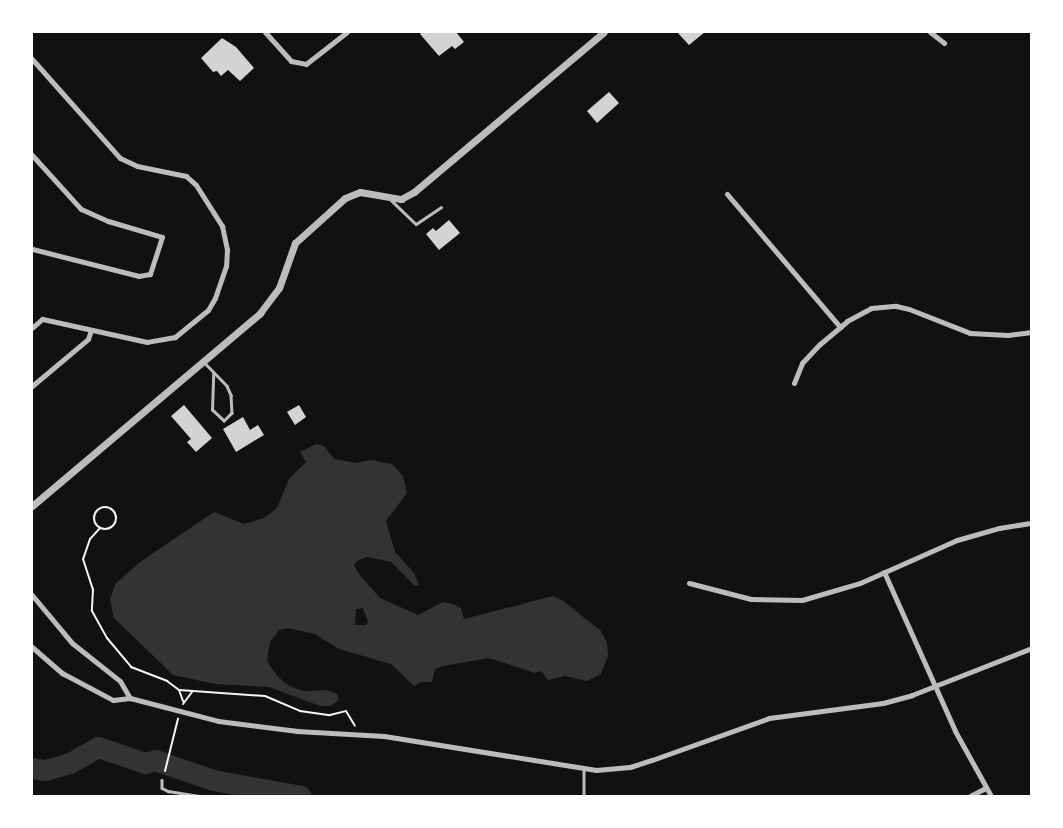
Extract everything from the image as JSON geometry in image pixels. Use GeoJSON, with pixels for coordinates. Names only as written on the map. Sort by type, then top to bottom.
{"type":"FeatureCollection","features":[{"type":"Feature","properties":{"kind":"street"},"geometry":{"type":"LineString","coordinates":[[265,32],[291,61],[306,64],[347,32]]}},
{"type":"Feature","properties":{"kind":"street"},"geometry":{"type":"LineString","coordinates":[[32,506],[270,302],[284,277],[295,243],[345,198],[360,192],[401,199],[414,192],[604,32]]}},
{"type":"Feature","properties":{"kind":"street"},"geometry":{"type":"LineString","coordinates":[[930,32],[944,43]]}},
{"type":"Feature","properties":{"kind":"street"},"geometry":{"type":"LineString","coordinates":[[32,59],[120,158],[136,166],[186,176],[209,201],[222,226],[227,249],[222,283],[208,310],[176,337],[161,342],[147,342],[42,319],[32,328]]}},
{"type":"Feature","properties":{"kind":"street"},"geometry":{"type":"LineString","coordinates":[[32,155],[81,209],[108,221],[162,237],[150,274],[139,276],[32,249]]}},
{"type":"Feature","properties":{"kind":"street"},"geometry":{"type":"LineString","coordinates":[[727,194],[841,327]]}},
{"type":"Feature","properties":{"kind":"street"},"geometry":{"type":"LineString","coordinates":[[794,383],[806,358],[841,327],[871,308],[896,306],[971,333],[1008,335],[1031,332]]}},
{"type":"Feature","properties":{"kind":"street"},"geometry":{"type":"LineString","coordinates":[[32,386],[88,339],[91,330]]}},
{"type":"Feature","properties":{"kind":"street"},"geometry":{"type":"LineString","coordinates":[[689,583],[751,599],[802,600],[836,593],[966,537],[1031,523]]}},
{"type":"Feature","properties":{"kind":"street"},"geometry":{"type":"LineString","coordinates":[[884,572],[934,686],[991,796]]}},
{"type":"Feature","properties":{"kind":"street"},"geometry":{"type":"LineString","coordinates":[[32,596],[72,643],[120,681],[130,698]]}},
{"type":"Feature","properties":{"kind":"street"},"geometry":{"type":"LineString","coordinates":[[32,647],[82,686],[113,700],[130,698],[218,721],[444,744],[584,769],[630,767],[753,722],[883,703],[1031,648]]}},
{"type":"Feature","properties":{"kind":"street"},"geometry":{"type":"LineString","coordinates":[[970,796],[986,788]]}},
{"type":"Feature","properties":{"kind":"lane"},"geometry":{"type":"LineString","coordinates":[[390,199],[416,225],[441,207]]}},
{"type":"Feature","properties":{"kind":"lane"},"geometry":{"type":"LineString","coordinates":[[203,360],[228,386],[231,395],[232,412],[223,421],[212,411],[213,373]]}},
{"type":"Feature","properties":{"kind":"lane"},"geometry":{"type":"LineString","coordinates":[[584,769],[584,796]]}},
{"type":"Feature","properties":{"kind":"lane"},"geometry":{"type":"LineString","coordinates":[[162,780],[162,788],[168,791],[201,796]]}},
{"type":"Feature","properties":{"kind":"path"},"geometry":{"type":"LineString","coordinates":[[100,528],[94,518],[96,511],[102,507],[110,508],[115,512],[115,523],[110,528],[100,528],[90,539],[83,559],[93,589],[92,611],[96,620],[131,667],[167,681],[179,690],[184,702]]}},
{"type":"Feature","properties":{"kind":"path"},"geometry":{"type":"LineString","coordinates":[[179,690],[265,696],[300,711],[330,715],[345,711],[355,725],[355,734]]}},
{"type":"Feature","properties":{"kind":"path"},"geometry":{"type":"LineString","coordinates":[[162,780],[170,749]]}},
{"type":"Feature","properties":{"kind":"shaded area"},"geometry":{"type":"Polygon","coordinates":[[[316,444],[324,446],[334,459],[356,463],[371,460],[392,464],[403,476],[407,493],[386,521],[395,552],[414,573],[419,585],[415,586],[391,562],[367,557],[357,561],[354,565],[359,574],[380,598],[418,615],[443,602],[453,604],[461,608],[464,619],[553,596],[601,631],[607,643],[608,656],[601,674],[587,681],[565,676],[548,680],[541,671],[535,673],[489,658],[443,666],[435,669],[432,682],[421,682],[414,686],[391,664],[339,649],[315,634],[288,628],[279,630],[270,642],[267,661],[277,676],[289,686],[304,691],[326,690],[337,694],[339,700],[330,706],[320,706],[269,687],[215,684],[173,675],[114,618],[110,600],[115,584],[140,562],[214,512],[244,524],[264,518],[277,508],[289,479],[306,462],[300,452],[316,444]],[[363,608],[356,609],[355,625],[366,625],[368,622],[363,608]]]}},
{"type":"Feature","properties":{"kind":"building"},"geometry":{"type":"Polygon","coordinates":[[[456,32],[464,42],[455,49],[452,46],[439,56],[420,34],[456,32]]]}},
{"type":"Feature","properties":{"kind":"building"},"geometry":{"type":"Polygon","coordinates":[[[677,32],[705,32],[689,45],[677,32]]]}},
{"type":"Feature","properties":{"kind":"building"},"geometry":{"type":"Polygon","coordinates":[[[222,38],[236,47],[254,68],[240,81],[228,70],[221,76],[217,71],[213,72],[201,58],[222,38]]]}},
{"type":"Feature","properties":{"kind":"building"},"geometry":{"type":"Polygon","coordinates":[[[609,92],[619,103],[597,123],[587,111],[609,92]]]}},
{"type":"Feature","properties":{"kind":"building"},"geometry":{"type":"Polygon","coordinates":[[[449,220],[460,233],[439,250],[426,234],[433,228],[436,231],[449,220]]]}},
{"type":"Feature","properties":{"kind":"building"},"geometry":{"type":"Polygon","coordinates":[[[184,405],[212,438],[196,452],[187,442],[191,439],[171,416],[184,405]]]}},
{"type":"Feature","properties":{"kind":"building"},"geometry":{"type":"Polygon","coordinates":[[[299,405],[306,417],[295,425],[287,412],[299,405]]]}},
{"type":"Feature","properties":{"kind":"building"},"geometry":{"type":"Polygon","coordinates":[[[243,417],[250,430],[258,425],[264,435],[236,452],[223,429],[243,417]]]}},
{"type":"Feature","properties":{"kind":"waterway"},"geometry":{"type":"LineString","coordinates":[[32,768],[45,770],[70,763],[98,747],[145,763],[155,760],[213,780],[301,796]]}}]}
